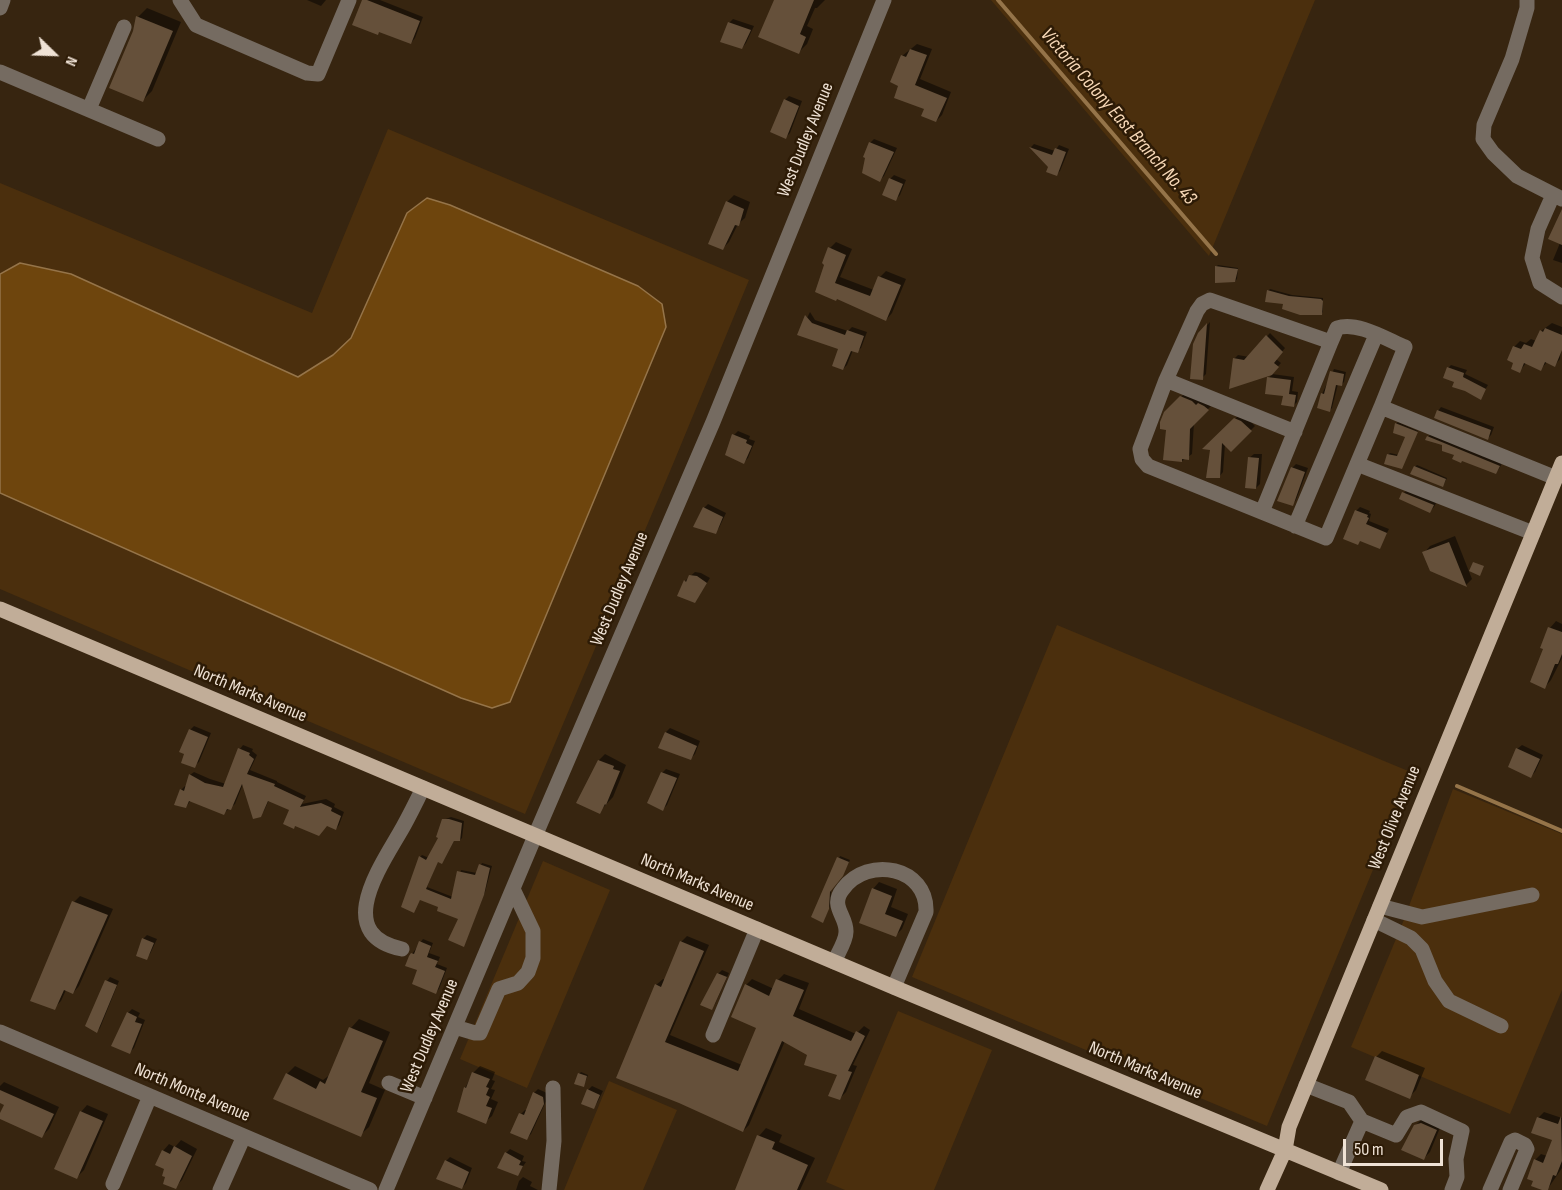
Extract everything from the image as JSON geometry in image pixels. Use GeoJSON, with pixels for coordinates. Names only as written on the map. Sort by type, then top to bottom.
{"type":"FeatureCollection","features":[{"type":"Feature","properties":{"kind":"main road","name":"West Olive Avenue"},"geometry":{"type":"LineString","coordinates":[[1267,1190],[1285,1150],[1289,1127],[1306,1084],[1562,463]]}},
{"type":"Feature","properties":{"kind":"main road","name":"North Marks Avenue"},"geometry":{"type":"LineString","coordinates":[[0,609],[834,962],[1381,1190]]}},
{"type":"Feature","properties":{"kind":"street"},"geometry":{"type":"LineString","coordinates":[[0,8],[3,0]]}},
{"type":"Feature","properties":{"kind":"street"},"geometry":{"type":"LineString","coordinates":[[180,0],[196,25],[307,73],[318,74],[349,0]]}},
{"type":"Feature","properties":{"kind":"street","name":"West Dudley Avenue"},"geometry":{"type":"LineString","coordinates":[[386,1190],[713,422],[884,0]]}},
{"type":"Feature","properties":{"kind":"street"},"geometry":{"type":"LineString","coordinates":[[1527,0],[1527,8],[1512,59],[1484,125],[1483,139],[1493,153],[1517,176],[1558,197],[1538,229],[1532,258],[1540,283],[1562,297]]}},
{"type":"Feature","properties":{"kind":"street"},"geometry":{"type":"LineString","coordinates":[[89,109],[124,27]]}},
{"type":"Feature","properties":{"kind":"street"},"geometry":{"type":"LineString","coordinates":[[0,72],[158,139]]}},
{"type":"Feature","properties":{"kind":"street"},"geometry":{"type":"LineString","coordinates":[[1262,512],[1337,328],[1345,325],[1354,326],[1405,347],[1326,538],[1148,466],[1142,459],[1140,449],[1166,380],[1197,311],[1202,304],[1210,300],[1331,342]]}},
{"type":"Feature","properties":{"kind":"street"},"geometry":{"type":"LineString","coordinates":[[1295,526],[1376,335]]}},
{"type":"Feature","properties":{"kind":"street"},"geometry":{"type":"LineString","coordinates":[[1166,380],[1295,432]]}},
{"type":"Feature","properties":{"kind":"street"},"geometry":{"type":"LineString","coordinates":[[1381,407],[1556,478]]}},
{"type":"Feature","properties":{"kind":"street"},"geometry":{"type":"LineString","coordinates":[[1357,464],[1533,533]]}},
{"type":"Feature","properties":{"kind":"street"},"geometry":{"type":"LineString","coordinates":[[402,950],[384,944],[371,934],[367,922],[366,898],[423,788]]}},
{"type":"Feature","properties":{"kind":"street"},"geometry":{"type":"LineString","coordinates":[[834,962],[847,933],[844,920],[838,910],[838,900],[842,890],[863,872],[875,869],[886,869],[907,876],[918,883],[923,891],[926,912],[894,987]]}},
{"type":"Feature","properties":{"kind":"street"},"geometry":{"type":"LineString","coordinates":[[455,1027],[480,1033],[498,989],[518,983],[528,972],[533,958],[533,931],[513,889]]}},
{"type":"Feature","properties":{"kind":"street"},"geometry":{"type":"LineString","coordinates":[[1377,913],[1422,917],[1532,895]]}},
{"type":"Feature","properties":{"kind":"street"},"geometry":{"type":"LineString","coordinates":[[1377,913],[1422,949],[1435,981],[1449,1001],[1501,1026]]}},
{"type":"Feature","properties":{"kind":"street"},"geometry":{"type":"LineString","coordinates":[[713,1035],[757,929]]}},
{"type":"Feature","properties":{"kind":"street","name":"North Monte Avenue"},"geometry":{"type":"LineString","coordinates":[[0,1032],[370,1190]]}},
{"type":"Feature","properties":{"kind":"street"},"geometry":{"type":"LineString","coordinates":[[389,1083],[425,1098]]}},
{"type":"Feature","properties":{"kind":"street"},"geometry":{"type":"LineString","coordinates":[[1306,1084],[1349,1102],[1362,1120],[1396,1135],[1407,1117],[1421,1112],[1462,1131],[1456,1159],[1457,1177],[1452,1190]]}},
{"type":"Feature","properties":{"kind":"street"},"geometry":{"type":"LineString","coordinates":[[549,1190],[554,1141],[553,1088]]}},
{"type":"Feature","properties":{"kind":"street"},"geometry":{"type":"LineString","coordinates":[[113,1184],[150,1096]]}},
{"type":"Feature","properties":{"kind":"street"},"geometry":{"type":"LineString","coordinates":[[1339,1173],[1362,1120]]}},
{"type":"Feature","properties":{"kind":"street"},"geometry":{"type":"LineString","coordinates":[[220,1190],[244,1136]]}},
{"type":"Feature","properties":{"kind":"street"},"geometry":{"type":"LineString","coordinates":[[1490,1190],[1511,1142],[1515,1140],[1525,1145],[1527,1149],[1510,1190]]}},
{"type":"Feature","properties":{"kind":"shaded area"},"geometry":{"type":"Polygon","coordinates":[[[991,0],[1315,0],[1209,256],[991,0]]]}},
{"type":"Feature","properties":{"kind":"shaded area"},"geometry":{"type":"Polygon","coordinates":[[[388,129],[749,280],[525,814],[0,589],[0,183],[312,313],[388,129]]]}},
{"type":"Feature","properties":{"kind":"shaded area"},"geometry":{"type":"Polygon","coordinates":[[[427,198],[450,205],[638,286],[662,304],[666,327],[510,702],[492,708],[461,698],[0,493],[0,274],[20,263],[71,274],[298,377],[333,355],[351,338],[407,213],[427,198]]]}},
{"type":"Feature","properties":{"kind":"shaded area"},"geometry":{"type":"Polygon","coordinates":[[[1057,625],[1413,773],[1267,1126],[912,977],[1057,625]]]}},
{"type":"Feature","properties":{"kind":"shaded area"},"geometry":{"type":"Polygon","coordinates":[[[1453,789],[1562,834],[1562,990],[1510,1114],[1351,1047],[1403,922],[1453,789]]]}},
{"type":"Feature","properties":{"kind":"shaded area"},"geometry":{"type":"Polygon","coordinates":[[[543,861],[610,890],[527,1088],[460,1059],[543,861]]]}},
{"type":"Feature","properties":{"kind":"shaded area"},"geometry":{"type":"Polygon","coordinates":[[[898,1011],[992,1050],[934,1190],[845,1190],[826,1182],[898,1011]]]}},
{"type":"Feature","properties":{"kind":"shaded area"},"geometry":{"type":"Polygon","coordinates":[[[609,1081],[677,1110],[643,1190],[564,1190],[609,1081]]]}},
{"type":"Feature","properties":{"kind":"building"},"geometry":{"type":"Polygon","coordinates":[[[362,0],[420,21],[411,44],[352,25],[362,0]]]}},
{"type":"Feature","properties":{"kind":"building"},"geometry":{"type":"Polygon","coordinates":[[[774,0],[814,0],[800,34],[806,37],[799,54],[758,37],[774,0]]]}},
{"type":"Feature","properties":{"kind":"building"},"geometry":{"type":"Polygon","coordinates":[[[136,16],[173,31],[143,102],[109,88],[133,31],[136,16]]]}},
{"type":"Feature","properties":{"kind":"building"},"geometry":{"type":"Polygon","coordinates":[[[728,22],[751,30],[742,49],[720,42],[728,22]]]}},
{"type":"Feature","properties":{"kind":"building"},"geometry":{"type":"Polygon","coordinates":[[[910,49],[927,55],[915,85],[947,98],[936,122],[921,116],[924,109],[894,98],[898,86],[890,82],[901,55],[906,57],[910,49]]]}},
{"type":"Feature","properties":{"kind":"building"},"geometry":{"type":"Polygon","coordinates":[[[784,99],[799,106],[786,139],[770,132],[784,99]]]}},
{"type":"Feature","properties":{"kind":"building"},"geometry":{"type":"Polygon","coordinates":[[[869,142],[894,152],[880,182],[862,173],[865,158],[863,157],[869,142]]]}},
{"type":"Feature","properties":{"kind":"building"},"geometry":{"type":"Polygon","coordinates":[[[1029,147],[1052,155],[1055,148],[1066,152],[1057,176],[1046,172],[1048,167],[1029,147]]]}},
{"type":"Feature","properties":{"kind":"building"},"geometry":{"type":"Polygon","coordinates":[[[889,178],[903,184],[896,201],[882,195],[889,178]]]}},
{"type":"Feature","properties":{"kind":"building"},"geometry":{"type":"Polygon","coordinates":[[[726,201],[744,209],[739,226],[735,225],[723,250],[708,244],[726,201]]]}},
{"type":"Feature","properties":{"kind":"building"},"geometry":{"type":"Polygon","coordinates":[[[1562,209],[1562,245],[1548,239],[1562,209]]]}},
{"type":"Feature","properties":{"kind":"building"},"geometry":{"type":"Polygon","coordinates":[[[828,247],[846,255],[835,283],[870,296],[878,276],[901,285],[886,321],[837,299],[836,301],[815,292],[828,247]]]}},
{"type":"Feature","properties":{"kind":"building"},"geometry":{"type":"Polygon","coordinates":[[[1215,266],[1238,269],[1235,282],[1215,283],[1215,266]]]}},
{"type":"Feature","properties":{"kind":"building"},"geometry":{"type":"Polygon","coordinates":[[[1267,290],[1289,296],[1321,299],[1323,301],[1322,315],[1300,315],[1282,309],[1283,304],[1265,302],[1267,290]]]}},
{"type":"Feature","properties":{"kind":"building"},"geometry":{"type":"Polygon","coordinates":[[[805,315],[812,323],[845,335],[847,330],[864,336],[858,353],[851,351],[843,370],[832,366],[838,349],[797,335],[805,315]]]}},
{"type":"Feature","properties":{"kind":"building"},"geometry":{"type":"Polygon","coordinates":[[[1207,323],[1203,380],[1190,379],[1193,344],[1198,333],[1207,323]]]}},
{"type":"Feature","properties":{"kind":"building"},"geometry":{"type":"Polygon","coordinates":[[[1545,328],[1562,335],[1562,350],[1555,367],[1545,362],[1541,371],[1524,363],[1520,373],[1511,369],[1513,363],[1507,360],[1513,346],[1521,349],[1524,344],[1532,347],[1540,330],[1543,332],[1545,328]]]}},
{"type":"Feature","properties":{"kind":"building"},"geometry":{"type":"Polygon","coordinates":[[[1266,335],[1283,352],[1274,363],[1279,367],[1272,375],[1229,389],[1233,358],[1244,360],[1266,335]]]}},
{"type":"Feature","properties":{"kind":"building"},"geometry":{"type":"Polygon","coordinates":[[[1447,367],[1464,373],[1463,377],[1486,389],[1481,400],[1452,387],[1454,382],[1443,378],[1447,367]]]}},
{"type":"Feature","properties":{"kind":"building"},"geometry":{"type":"Polygon","coordinates":[[[1330,371],[1344,374],[1342,386],[1336,385],[1330,412],[1317,408],[1321,393],[1324,394],[1330,371]]]}},
{"type":"Feature","properties":{"kind":"building"},"geometry":{"type":"Polygon","coordinates":[[[1267,377],[1291,380],[1289,394],[1296,395],[1294,407],[1281,405],[1283,396],[1265,394],[1267,377]]]}},
{"type":"Feature","properties":{"kind":"building"},"geometry":{"type":"Polygon","coordinates":[[[1180,396],[1209,410],[1190,429],[1189,460],[1182,459],[1182,462],[1163,460],[1166,430],[1160,429],[1160,422],[1164,412],[1180,396]]]}},
{"type":"Feature","properties":{"kind":"building"},"geometry":{"type":"Polygon","coordinates":[[[1437,410],[1491,430],[1488,440],[1434,418],[1437,410]]]}},
{"type":"Feature","properties":{"kind":"building"},"geometry":{"type":"Polygon","coordinates":[[[1234,418],[1252,431],[1231,452],[1222,443],[1220,478],[1206,478],[1210,450],[1202,449],[1234,418]]]}},
{"type":"Feature","properties":{"kind":"building"},"geometry":{"type":"Polygon","coordinates":[[[1395,423],[1418,432],[1402,469],[1384,464],[1387,454],[1397,456],[1405,437],[1393,433],[1395,423]]]}},
{"type":"Feature","properties":{"kind":"building"},"geometry":{"type":"Polygon","coordinates":[[[732,434],[747,440],[746,443],[752,446],[744,464],[725,455],[732,434]]]}},
{"type":"Feature","properties":{"kind":"building"},"geometry":{"type":"Polygon","coordinates":[[[1427,436],[1500,466],[1496,474],[1462,461],[1461,463],[1452,459],[1454,455],[1442,451],[1442,445],[1425,440],[1427,436]]]}},
{"type":"Feature","properties":{"kind":"building"},"geometry":{"type":"Polygon","coordinates":[[[1248,457],[1259,458],[1256,489],[1245,488],[1248,457]]]}},
{"type":"Feature","properties":{"kind":"building"},"geometry":{"type":"Polygon","coordinates":[[[1414,466],[1446,479],[1443,487],[1410,474],[1414,466]]]}},
{"type":"Feature","properties":{"kind":"building"},"geometry":{"type":"Polygon","coordinates":[[[1291,467],[1305,472],[1293,506],[1277,501],[1291,467]]]}},
{"type":"Feature","properties":{"kind":"building"},"geometry":{"type":"Polygon","coordinates":[[[1402,492],[1434,505],[1430,513],[1399,499],[1402,492]]]}},
{"type":"Feature","properties":{"kind":"building"},"geometry":{"type":"Polygon","coordinates":[[[703,507],[723,517],[716,534],[693,527],[703,507]]]}},
{"type":"Feature","properties":{"kind":"building"},"geometry":{"type":"Polygon","coordinates":[[[1355,510],[1368,515],[1366,524],[1387,533],[1380,549],[1360,541],[1358,545],[1343,539],[1355,510]]]}},
{"type":"Feature","properties":{"kind":"building"},"geometry":{"type":"Polygon","coordinates":[[[1449,542],[1467,587],[1430,571],[1422,552],[1449,542]]]}},
{"type":"Feature","properties":{"kind":"building"},"geometry":{"type":"Polygon","coordinates":[[[1473,562],[1484,566],[1480,576],[1469,571],[1473,562]]]}},
{"type":"Feature","properties":{"kind":"building"},"geometry":{"type":"Polygon","coordinates":[[[689,575],[697,576],[707,583],[695,603],[677,596],[684,580],[686,582],[689,575]]]}},
{"type":"Feature","properties":{"kind":"building"},"geometry":{"type":"Polygon","coordinates":[[[1548,627],[1562,632],[1562,654],[1558,664],[1555,664],[1545,689],[1530,682],[1543,649],[1540,648],[1548,627]]]}},
{"type":"Feature","properties":{"kind":"building"},"geometry":{"type":"Polygon","coordinates":[[[189,729],[208,737],[195,768],[181,763],[184,754],[179,752],[189,729]]]}},
{"type":"Feature","properties":{"kind":"building"},"geometry":{"type":"Polygon","coordinates":[[[665,732],[697,746],[691,760],[658,748],[665,732]]]}},
{"type":"Feature","properties":{"kind":"building"},"geometry":{"type":"Polygon","coordinates":[[[238,748],[250,753],[249,755],[254,759],[247,774],[275,784],[274,786],[304,800],[300,807],[321,803],[332,808],[331,811],[341,816],[336,830],[327,826],[319,836],[295,826],[294,829],[283,824],[289,810],[268,801],[261,817],[253,819],[242,784],[231,810],[227,809],[224,815],[189,801],[186,808],[174,805],[180,789],[184,791],[189,774],[205,783],[223,787],[238,748]]]}},
{"type":"Feature","properties":{"kind":"building"},"geometry":{"type":"Polygon","coordinates":[[[1516,748],[1540,759],[1531,778],[1508,767],[1516,748]]]}},
{"type":"Feature","properties":{"kind":"building"},"geometry":{"type":"Polygon","coordinates":[[[598,760],[620,771],[600,814],[576,803],[598,760]]]}},
{"type":"Feature","properties":{"kind":"building"},"geometry":{"type":"Polygon","coordinates":[[[661,772],[677,778],[663,811],[647,803],[661,772]]]}},
{"type":"Feature","properties":{"kind":"building"},"geometry":{"type":"Polygon","coordinates":[[[442,819],[462,823],[460,841],[454,841],[442,864],[438,862],[426,889],[451,899],[457,871],[475,875],[479,864],[490,868],[484,895],[464,947],[448,940],[458,919],[437,911],[438,907],[420,900],[414,913],[401,907],[419,856],[426,860],[438,838],[436,837],[442,819]]]}},
{"type":"Feature","properties":{"kind":"building"},"geometry":{"type":"Polygon","coordinates":[[[837,857],[849,862],[843,876],[830,892],[829,909],[823,923],[811,917],[837,857]]]}},
{"type":"Feature","properties":{"kind":"building"},"geometry":{"type":"Polygon","coordinates":[[[872,888],[892,896],[885,914],[903,921],[896,937],[859,923],[872,888]]]}},
{"type":"Feature","properties":{"kind":"building"},"geometry":{"type":"Polygon","coordinates":[[[72,901],[108,915],[73,994],[64,990],[55,1010],[30,1001],[72,901]]]}},
{"type":"Feature","properties":{"kind":"building"},"geometry":{"type":"Polygon","coordinates":[[[142,938],[154,943],[147,960],[136,956],[142,938]]]}},
{"type":"Feature","properties":{"kind":"building"},"geometry":{"type":"Polygon","coordinates":[[[419,941],[431,946],[427,957],[438,961],[435,967],[445,971],[436,994],[412,984],[417,970],[405,966],[411,953],[414,954],[419,941]]]}},
{"type":"Feature","properties":{"kind":"building"},"geometry":{"type":"Polygon","coordinates":[[[680,941],[704,951],[665,1042],[738,1071],[756,1028],[731,1017],[745,984],[769,996],[776,979],[804,990],[793,1016],[851,1041],[856,1031],[865,1036],[848,1071],[852,1072],[840,1100],[828,1096],[837,1075],[804,1065],[807,1055],[782,1041],[743,1132],[616,1078],[655,984],[661,987],[680,941]]]}},
{"type":"Feature","properties":{"kind":"building"},"geometry":{"type":"Polygon","coordinates":[[[717,973],[727,977],[712,1010],[700,1005],[717,973]]]}},
{"type":"Feature","properties":{"kind":"building"},"geometry":{"type":"Polygon","coordinates":[[[105,980],[117,985],[97,1033],[85,1026],[105,980]]]}},
{"type":"Feature","properties":{"kind":"building"},"geometry":{"type":"Polygon","coordinates":[[[127,1012],[137,1017],[135,1022],[142,1024],[130,1054],[111,1046],[127,1012]]]}},
{"type":"Feature","properties":{"kind":"building"},"geometry":{"type":"Polygon","coordinates":[[[349,1027],[383,1041],[361,1092],[377,1098],[361,1137],[273,1099],[286,1073],[316,1089],[320,1081],[325,1084],[349,1027]]]}},
{"type":"Feature","properties":{"kind":"building"},"geometry":{"type":"Polygon","coordinates":[[[1375,1056],[1419,1075],[1410,1099],[1365,1080],[1375,1056]]]}},
{"type":"Feature","properties":{"kind":"building"},"geometry":{"type":"Polygon","coordinates":[[[472,1072],[490,1079],[486,1087],[489,1088],[486,1095],[490,1097],[486,1106],[492,1108],[486,1124],[457,1112],[464,1087],[466,1088],[472,1072]]]}},
{"type":"Feature","properties":{"kind":"building"},"geometry":{"type":"Polygon","coordinates":[[[578,1073],[587,1076],[584,1087],[574,1084],[578,1073]]]}},
{"type":"Feature","properties":{"kind":"building"},"geometry":{"type":"Polygon","coordinates":[[[587,1089],[600,1095],[594,1109],[581,1104],[587,1089]]]}},
{"type":"Feature","properties":{"kind":"building"},"geometry":{"type":"Polygon","coordinates":[[[0,1090],[54,1114],[42,1138],[0,1119],[4,1105],[0,1103],[0,1090]]]}},
{"type":"Feature","properties":{"kind":"building"},"geometry":{"type":"Polygon","coordinates":[[[533,1092],[543,1097],[544,1104],[527,1140],[510,1133],[519,1113],[524,1115],[533,1092]]]}},
{"type":"Feature","properties":{"kind":"building"},"geometry":{"type":"Polygon","coordinates":[[[80,1111],[103,1121],[77,1179],[54,1169],[80,1111]]]}},
{"type":"Feature","properties":{"kind":"building"},"geometry":{"type":"Polygon","coordinates":[[[1561,1116],[1562,1161],[1556,1176],[1553,1175],[1548,1190],[1542,1190],[1531,1186],[1533,1181],[1527,1179],[1534,1159],[1543,1163],[1552,1140],[1531,1133],[1537,1117],[1558,1124],[1561,1116]]]}},
{"type":"Feature","properties":{"kind":"building"},"geometry":{"type":"Polygon","coordinates":[[[1421,1123],[1437,1130],[1424,1160],[1401,1150],[1414,1125],[1421,1123]]]}},
{"type":"Feature","properties":{"kind":"building"},"geometry":{"type":"Polygon","coordinates":[[[757,1135],[775,1142],[772,1149],[808,1165],[797,1190],[735,1190],[757,1135]]]}},
{"type":"Feature","properties":{"kind":"building"},"geometry":{"type":"Polygon","coordinates":[[[174,1146],[192,1156],[176,1189],[163,1184],[164,1169],[155,1165],[162,1150],[170,1154],[174,1146]]]}},
{"type":"Feature","properties":{"kind":"building"},"geometry":{"type":"Polygon","coordinates":[[[505,1152],[521,1161],[519,1165],[523,1166],[518,1176],[497,1168],[505,1152]]]}},
{"type":"Feature","properties":{"kind":"building"},"geometry":{"type":"Polygon","coordinates":[[[445,1160],[469,1172],[462,1189],[436,1179],[445,1160]]]}},
{"type":"Feature","properties":{"kind":"waterway","name":"Victoria Colony East Branch No. 43"},"geometry":{"type":"LineString","coordinates":[[998,0],[1216,254]]}},
{"type":"Feature","properties":{"kind":"waterway","name":"Victoria Colony East Branch No. 43"},"geometry":{"type":"LineString","coordinates":[[1457,786],[1562,831]]}}]}
